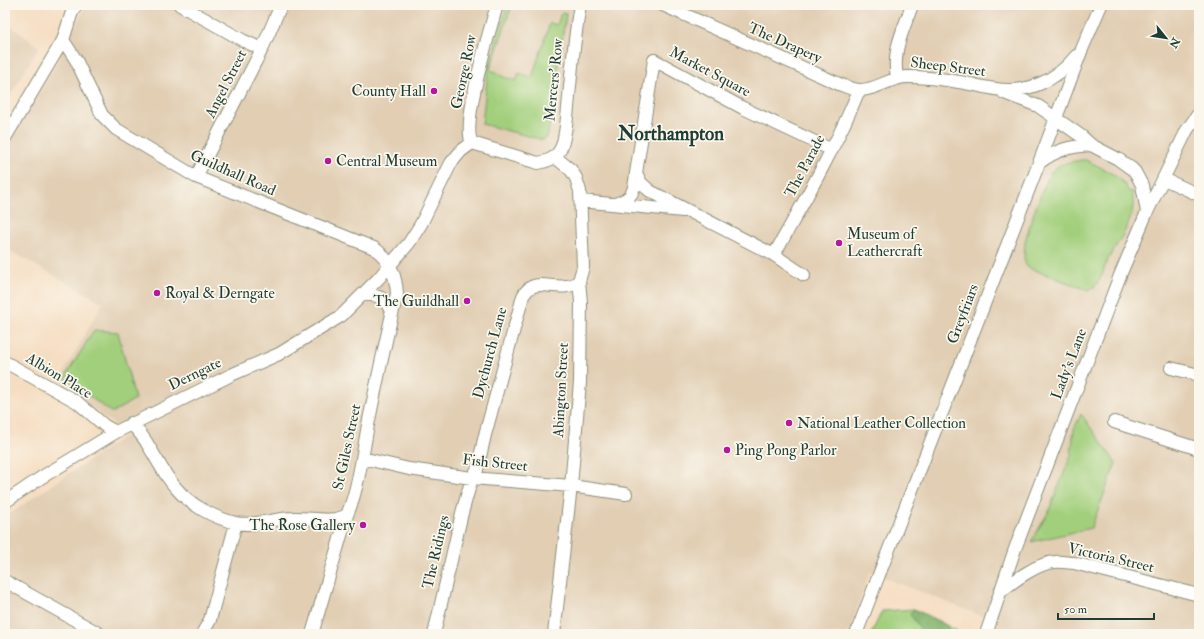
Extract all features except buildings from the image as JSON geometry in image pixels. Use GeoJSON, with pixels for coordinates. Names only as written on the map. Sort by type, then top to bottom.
{"type":"FeatureCollection","features":[{"type":"Feature","properties":{"kind":"street"},"geometry":{"type":"LineString","coordinates":[[5,138],[63,40],[72,12],[76,5]]}},
{"type":"Feature","properties":{"kind":"street"},"geometry":{"type":"LineString","coordinates":[[180,5],[244,41],[262,49]]}},
{"type":"Feature","properties":{"kind":"street","name":"Angel Street"},"geometry":{"type":"LineString","coordinates":[[196,177],[262,49],[281,5]]}},
{"type":"Feature","properties":{"kind":"street","name":"George Row"},"geometry":{"type":"LineString","coordinates":[[472,144],[470,140],[470,125],[479,69],[497,5]]}},
{"type":"Feature","properties":{"kind":"street","name":"Mercers' Row"},"geometry":{"type":"LineString","coordinates":[[555,157],[562,148],[566,127],[580,5]]}},
{"type":"Feature","properties":{"kind":"street","name":"The Drapery"},"geometry":{"type":"LineString","coordinates":[[663,5],[839,84],[860,90],[882,85],[897,78]]}},
{"type":"Feature","properties":{"kind":"street"},"geometry":{"type":"LineString","coordinates":[[897,78],[895,66],[897,48],[912,5]]}},
{"type":"Feature","properties":{"kind":"street","name":"Greyfriars"},"geometry":{"type":"LineString","coordinates":[[856,634],[1040,163],[1082,49],[1101,5]]}},
{"type":"Feature","properties":{"kind":"street","name":"Guildhall Road"},"geometry":{"type":"LineString","coordinates":[[63,40],[76,60],[102,115],[116,129],[196,177],[374,248],[381,252],[390,264]]}},
{"type":"Feature","properties":{"kind":"street","name":"Sheep Street"},"geometry":{"type":"LineString","coordinates":[[897,78],[938,79],[996,89],[1014,90],[1025,88],[1054,78],[1066,68],[1082,49]]}},
{"type":"Feature","properties":{"kind":"street","name":"Market Square"},"geometry":{"type":"LineString","coordinates":[[615,204],[622,202],[632,195],[634,189],[654,60],[743,108],[832,150]]}},
{"type":"Feature","properties":{"kind":"street","name":"Sheep Street"},"geometry":{"type":"LineString","coordinates":[[996,89],[1038,106],[1056,119]]}},
{"type":"Feature","properties":{"kind":"street","name":"The Parade"},"geometry":{"type":"LineString","coordinates":[[774,255],[832,150],[860,90]]}},
{"type":"Feature","properties":{"kind":"street","name":"Lady's Lane"},"geometry":{"type":"LineString","coordinates":[[986,634],[1000,592],[1121,273],[1147,212],[1187,130],[1199,113]]}},
{"type":"Feature","properties":{"kind":"street"},"geometry":{"type":"LineString","coordinates":[[1056,119],[1081,136],[1091,145],[1126,164],[1136,172],[1142,185],[1147,212]]}},
{"type":"Feature","properties":{"kind":"street"},"geometry":{"type":"LineString","coordinates":[[472,144],[538,163],[548,161],[555,157]]}},
{"type":"Feature","properties":{"kind":"street","name":"Derngate"},"geometry":{"type":"LineString","coordinates":[[5,502],[42,477],[131,423],[231,375],[279,354],[341,316],[362,295],[408,243],[421,224],[451,164],[461,151],[472,144]]}},
{"type":"Feature","properties":{"kind":"street"},"geometry":{"type":"LineString","coordinates":[[1040,163],[1050,155],[1060,150],[1091,145]]}},
{"type":"Feature","properties":{"kind":"street","name":"Abington Street"},"geometry":{"type":"LineString","coordinates":[[554,634],[571,486],[580,382],[581,302],[579,281],[583,267],[580,191],[576,178],[571,170],[555,157]]}},
{"type":"Feature","properties":{"kind":"street"},"geometry":{"type":"LineString","coordinates":[[636,173],[641,183],[650,191],[774,255],[804,275]]}},
{"type":"Feature","properties":{"kind":"street"},"geometry":{"type":"LineString","coordinates":[[1164,179],[1199,195]]}},
{"type":"Feature","properties":{"kind":"street"},"geometry":{"type":"LineString","coordinates":[[581,201],[690,212]]}},
{"type":"Feature","properties":{"kind":"street","name":"St Giles Street"},"geometry":{"type":"LineString","coordinates":[[312,634],[350,507],[362,458],[378,373],[397,294],[394,275],[390,264]]}},
{"type":"Feature","properties":{"kind":"street","name":"Dychurch Lane"},"geometry":{"type":"LineString","coordinates":[[472,478],[477,470],[509,342],[526,289],[539,285],[567,286],[579,281]]}},
{"type":"Feature","properties":{"kind":"street"},"geometry":{"type":"LineString","coordinates":[[362,295],[373,294],[382,297],[390,308],[392,315]]}},
{"type":"Feature","properties":{"kind":"street","name":"Albion Place"},"geometry":{"type":"LineString","coordinates":[[5,362],[77,402],[105,426],[116,432]]}},
{"type":"Feature","properties":{"kind":"street"},"geometry":{"type":"LineString","coordinates":[[1171,368],[1199,375]]}},
{"type":"Feature","properties":{"kind":"street"},"geometry":{"type":"LineString","coordinates":[[1114,422],[1199,449]]}},
{"type":"Feature","properties":{"kind":"street"},"geometry":{"type":"LineString","coordinates":[[131,423],[147,443],[160,467],[175,488],[190,502],[212,514],[236,523],[253,523],[292,518],[331,519],[341,518],[347,515]]}},
{"type":"Feature","properties":{"kind":"street","name":"Fish Street"},"geometry":{"type":"LineString","coordinates":[[362,458],[409,468],[472,478],[571,486],[626,494]]}},
{"type":"Feature","properties":{"kind":"street","name":"The Ridings"},"geometry":{"type":"LineString","coordinates":[[434,634],[462,513],[472,478]]}},
{"type":"Feature","properties":{"kind":"street"},"geometry":{"type":"LineString","coordinates":[[202,634],[210,620],[236,523]]}},
{"type":"Feature","properties":{"kind":"street","name":"Victoria Street"},"geometry":{"type":"LineString","coordinates":[[1000,592],[1031,571],[1043,565],[1055,562],[1074,563],[1199,595]]}},
{"type":"Feature","properties":{"kind":"street"},"geometry":{"type":"LineString","coordinates":[[5,581],[100,634]]}},
{"type":"Feature","properties":{"kind":"shaded area"},"geometry":{"type":"Polygon","coordinates":[[[86,5],[1199,5],[1199,634],[994,634],[997,622],[870,572],[848,634],[5,634],[5,517],[128,434],[57,384],[103,303],[5,248],[5,151],[59,58],[86,5]]]}},
{"type":"Feature","properties":{"kind":"shaded area"},"geometry":{"type":"Polygon","coordinates":[[[5,22],[39,47],[5,104],[5,22]]]}},
{"type":"Feature","properties":{"kind":"green space"},"geometry":{"type":"Polygon","coordinates":[[[507,6],[511,8],[490,70],[501,74],[501,76],[516,81],[519,73],[532,77],[550,23],[557,25],[561,13],[566,14],[548,134],[543,140],[482,124],[488,70],[507,6]]]}},
{"type":"Feature","properties":{"kind":"green space"},"geometry":{"type":"Polygon","coordinates":[[[1086,160],[1116,176],[1126,186],[1129,192],[1132,191],[1133,200],[1132,213],[1126,229],[1108,259],[1102,276],[1093,288],[1088,290],[1027,267],[1024,255],[1025,243],[1029,228],[1041,194],[1053,170],[1066,163],[1086,160]]]}},
{"type":"Feature","properties":{"kind":"green space"},"geometry":{"type":"Polygon","coordinates":[[[94,330],[118,332],[135,399],[114,412],[111,412],[66,379],[67,374],[94,330]]]}},
{"type":"Feature","properties":{"kind":"green space"},"geometry":{"type":"Polygon","coordinates":[[[1081,414],[1116,463],[1091,528],[1031,542],[1049,511],[1071,455],[1074,429],[1081,414]]]}},
{"type":"Feature","properties":{"kind":"green space"},"geometry":{"type":"Polygon","coordinates":[[[914,609],[956,630],[957,634],[871,634],[882,611],[914,609]]]}},
{"type":"Feature","properties":{"kind":"green space"},"geometry":{"type":"Polygon","coordinates":[[[914,609],[946,625],[951,634],[924,634],[910,614],[914,609]]]}},
{"type":"Feature","properties":{"kind":"place","name":"County Hall"},"geometry":{"type":"Point","coordinates":[434,91]}},
{"type":"Feature","properties":{"kind":"place","name":"Central Museum"},"geometry":{"type":"Point","coordinates":[328,161]}},
{"type":"Feature","properties":{"kind":"place","name":"Museum of Leathercraft"},"geometry":{"type":"Point","coordinates":[839,243]}},
{"type":"Feature","properties":{"kind":"place","name":"Royal & Derngate"},"geometry":{"type":"Point","coordinates":[157,293]}},
{"type":"Feature","properties":{"kind":"place","name":"The Guildhall"},"geometry":{"type":"Point","coordinates":[467,301]}},
{"type":"Feature","properties":{"kind":"place","name":"National Leather Collection"},"geometry":{"type":"Point","coordinates":[789,423]}},
{"type":"Feature","properties":{"kind":"place","name":"Ping Pong Parlor"},"geometry":{"type":"Point","coordinates":[727,450]}},
{"type":"Feature","properties":{"kind":"place","name":"The Rose Gallery"},"geometry":{"type":"Point","coordinates":[363,525]}},
{"type":"Feature","properties":{"kind":"district","name":"Northampton"},"geometry":{"type":"Point","coordinates":[671,134]}}]}
